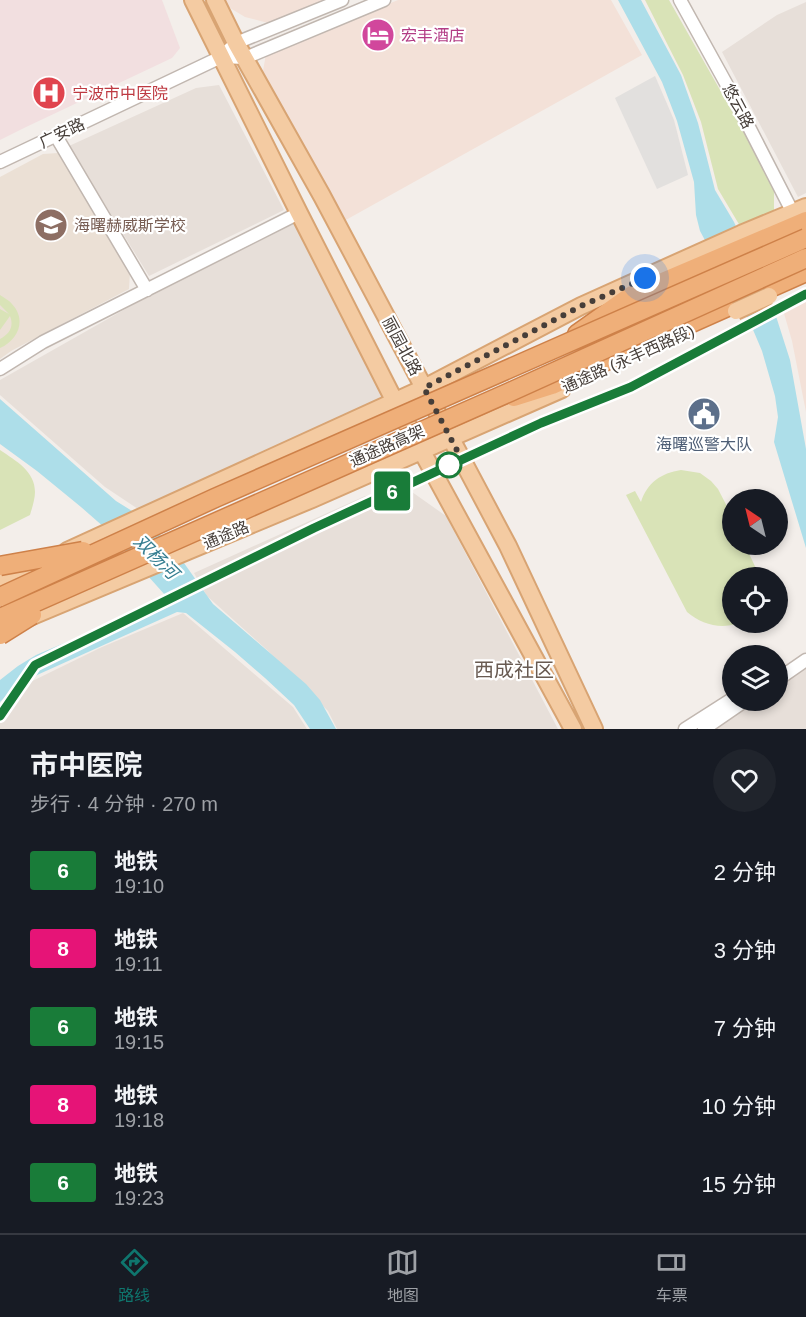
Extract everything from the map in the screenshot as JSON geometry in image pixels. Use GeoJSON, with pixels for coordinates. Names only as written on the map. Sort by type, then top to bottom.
{"type":"FeatureCollection","features":[{"type":"Feature","properties":{"kind":"highway"},"geometry":{"type":"LineString","coordinates":[[564,344],[632,295],[801,214]]}},
{"type":"Feature","properties":{"kind":"highway","name":"通途路高架"},"geometry":{"type":"LineString","coordinates":[[0,597],[108,540],[237,489],[806,238]]}},
{"type":"Feature","properties":{"kind":"highway","name":"通途路高架"},"geometry":{"type":"LineString","coordinates":[[0,618],[806,258]]}},
{"type":"Feature","properties":{"kind":"highway"},"geometry":{"type":"LineString","coordinates":[[458,415],[552,385],[806,272]]}},
{"type":"Feature","properties":{"kind":"highway"},"geometry":{"type":"LineString","coordinates":[[0,566],[108,540]]}},
{"type":"Feature","properties":{"kind":"highway"},"geometry":{"type":"LineString","coordinates":[[0,634],[51,603],[65,589]]}},
{"type":"Feature","properties":{"kind":"main road","name":"丽园北路"},"geometry":{"type":"LineString","coordinates":[[193,0],[421,452],[573,729]]}},
{"type":"Feature","properties":{"kind":"main road","name":"丽园北路"},"geometry":{"type":"LineString","coordinates":[[215,0],[244,58],[322,196],[508,546],[594,729]]}},
{"type":"Feature","properties":{"kind":"main road"},"geometry":{"type":"LineString","coordinates":[[0,582],[108,540],[142,517],[424,388],[581,306],[741,234],[801,214]]}},
{"type":"Feature","properties":{"kind":"main road","name":"通途路 (永丰西路段)"},"geometry":{"type":"LineString","coordinates":[[451,438],[806,280]]}},
{"type":"Feature","properties":{"kind":"main road","name":"通途路"},"geometry":{"type":"LineString","coordinates":[[0,629],[312,499],[451,438]]}},
{"type":"Feature","properties":{"kind":"street","name":"广安路"},"geometry":{"type":"LineString","coordinates":[[0,162],[222,57],[236,43],[342,0]]}},
{"type":"Feature","properties":{"kind":"street","name":"广安路"},"geometry":{"type":"LineString","coordinates":[[222,57],[244,58],[384,0]]}},
{"type":"Feature","properties":{"kind":"street","name":"悠云路"},"geometry":{"type":"LineString","coordinates":[[680,0],[801,214]]}},
{"type":"Feature","properties":{"kind":"street"},"geometry":{"type":"LineString","coordinates":[[56,136],[147,290]]}},
{"type":"Feature","properties":{"kind":"street"},"geometry":{"type":"LineString","coordinates":[[0,369],[43,342],[299,213]]}},
{"type":"Feature","properties":{"kind":"street"},"geometry":{"type":"LineString","coordinates":[[788,663],[806,651]]}},
{"type":"Feature","properties":{"kind":"street"},"geometry":{"type":"LineString","coordinates":[[788,672],[806,660]]}},
{"type":"Feature","properties":{"kind":"street"},"geometry":{"type":"LineString","coordinates":[[685,729],[722,705]]}},
{"type":"Feature","properties":{"kind":"street"},"geometry":{"type":"LineString","coordinates":[[704,729],[730,711]]}},
{"type":"Feature","properties":{"kind":"shaded area","name":"宁波市中医院"},"geometry":{"type":"Polygon","coordinates":[[[0,0],[162,0],[180,48],[172,58],[0,140],[0,0]]]}},
{"type":"Feature","properties":{"kind":"shaded area"},"geometry":{"type":"Polygon","coordinates":[[[222,0],[326,0],[268,23],[245,17],[225,5],[222,0]]]}},
{"type":"Feature","properties":{"kind":"shaded area"},"geometry":{"type":"Polygon","coordinates":[[[398,0],[611,0],[642,55],[344,221],[263,71],[266,54],[398,0]]]}},
{"type":"Feature","properties":{"kind":"shaded area"},"geometry":{"type":"Polygon","coordinates":[[[806,2],[806,193],[798,197],[722,52],[777,15],[806,2]]]}},
{"type":"Feature","properties":{"kind":"shaded area"},"geometry":{"type":"Polygon","coordinates":[[[655,76],[674,120],[688,175],[657,189],[615,98],[655,76]]]}},
{"type":"Feature","properties":{"kind":"shaded area"},"geometry":{"type":"Polygon","coordinates":[[[219,85],[284,210],[149,276],[69,146],[196,88],[219,85]]]}},
{"type":"Feature","properties":{"kind":"shaded area","name":"海曙赫威斯学校"},"geometry":{"type":"Polygon","coordinates":[[[58,153],[130,272],[129,289],[0,359],[0,177],[43,154],[58,153]]]}},
{"type":"Feature","properties":{"kind":"shaded area"},"geometry":{"type":"Polygon","coordinates":[[[298,217],[387,398],[141,511],[105,487],[0,395],[0,380],[150,295],[298,217]]]}},
{"type":"Feature","properties":{"kind":"shaded area"},"geometry":{"type":"Polygon","coordinates":[[[806,292],[806,412],[792,341],[783,310],[784,301],[806,292]]]}},
{"type":"Feature","properties":{"kind":"shaded area"},"geometry":{"type":"Polygon","coordinates":[[[412,492],[446,516],[558,729],[337,729],[328,711],[266,649],[207,596],[194,573],[365,496],[412,492]]]}},
{"type":"Feature","properties":{"kind":"shaded area"},"geometry":{"type":"Polygon","coordinates":[[[183,613],[293,707],[307,729],[0,729],[0,706],[14,690],[102,647],[183,613]]]}},
{"type":"Feature","properties":{"kind":"shaded area"},"geometry":{"type":"Polygon","coordinates":[[[806,666],[806,729],[712,729],[740,711],[788,711],[788,678],[806,666]]]}},
{"type":"Feature","properties":{"kind":"green space"},"geometry":{"type":"Polygon","coordinates":[[[645,0],[669,0],[774,185],[774,212],[740,226],[718,189],[701,122],[683,75],[645,0]]]}},
{"type":"Feature","properties":{"kind":"green space"},"geometry":{"type":"Polygon","coordinates":[[[0,295],[17,310],[20,323],[12,340],[0,348],[0,339],[9,332],[12,323],[10,316],[0,330],[0,309],[9,314],[0,305],[0,295]]]}},
{"type":"Feature","properties":{"kind":"green space"},"geometry":{"type":"Polygon","coordinates":[[[0,450],[28,472],[35,492],[30,515],[0,530],[0,450]]]}},
{"type":"Feature","properties":{"kind":"green space"},"geometry":{"type":"Polygon","coordinates":[[[681,470],[700,473],[711,481],[722,497],[722,555],[750,555],[755,567],[722,567],[722,626],[698,620],[687,612],[626,495],[635,491],[641,502],[651,484],[667,474],[681,470]]]}},
{"type":"Feature","properties":{"kind":"water"},"geometry":{"type":"Polygon","coordinates":[[[618,0],[641,0],[681,75],[698,123],[715,190],[734,222],[775,313],[790,360],[806,449],[806,548],[774,442],[778,417],[775,396],[762,351],[751,325],[700,231],[696,215],[694,182],[677,121],[662,82],[618,0]]]}},
{"type":"Feature","properties":{"kind":"water","name":"双杨河"},"geometry":{"type":"Polygon","coordinates":[[[0,399],[116,501],[137,514],[162,537],[213,604],[306,684],[320,700],[336,729],[310,729],[294,705],[265,678],[186,613],[177,612],[37,675],[15,687],[0,702],[0,680],[18,666],[36,655],[142,610],[165,595],[105,528],[37,471],[0,444],[0,399]]]}},
{"type":"Feature","properties":{"kind":"metro line","name":"6"},"geometry":{"type":"LineString","coordinates":[[0,716],[35,665],[314,528],[541,423],[631,387],[806,294]]}},
{"type":"Feature","properties":{"kind":"place","name":"宏丰酒店"},"geometry":{"type":"Point","coordinates":[378,35]}},
{"type":"Feature","properties":{"kind":"place","name":"宁波市中医院"},"geometry":{"type":"Point","coordinates":[49,93]}},
{"type":"Feature","properties":{"kind":"place","name":"海曙赫威斯学校"},"geometry":{"type":"Point","coordinates":[51,225]}},
{"type":"Feature","properties":{"kind":"place","name":"海曙巡警大队"},"geometry":{"type":"Point","coordinates":[704,414]}},
{"type":"Feature","properties":{"kind":"district","name":"西成社区"},"geometry":{"type":"Point","coordinates":[514,670]}},
{"type":"Feature","properties":{"kind":"route"},"geometry":{"type":"LineString","coordinates":[[449,465],[460,456],[424,388],[581,306],[645,278]]}}]}
